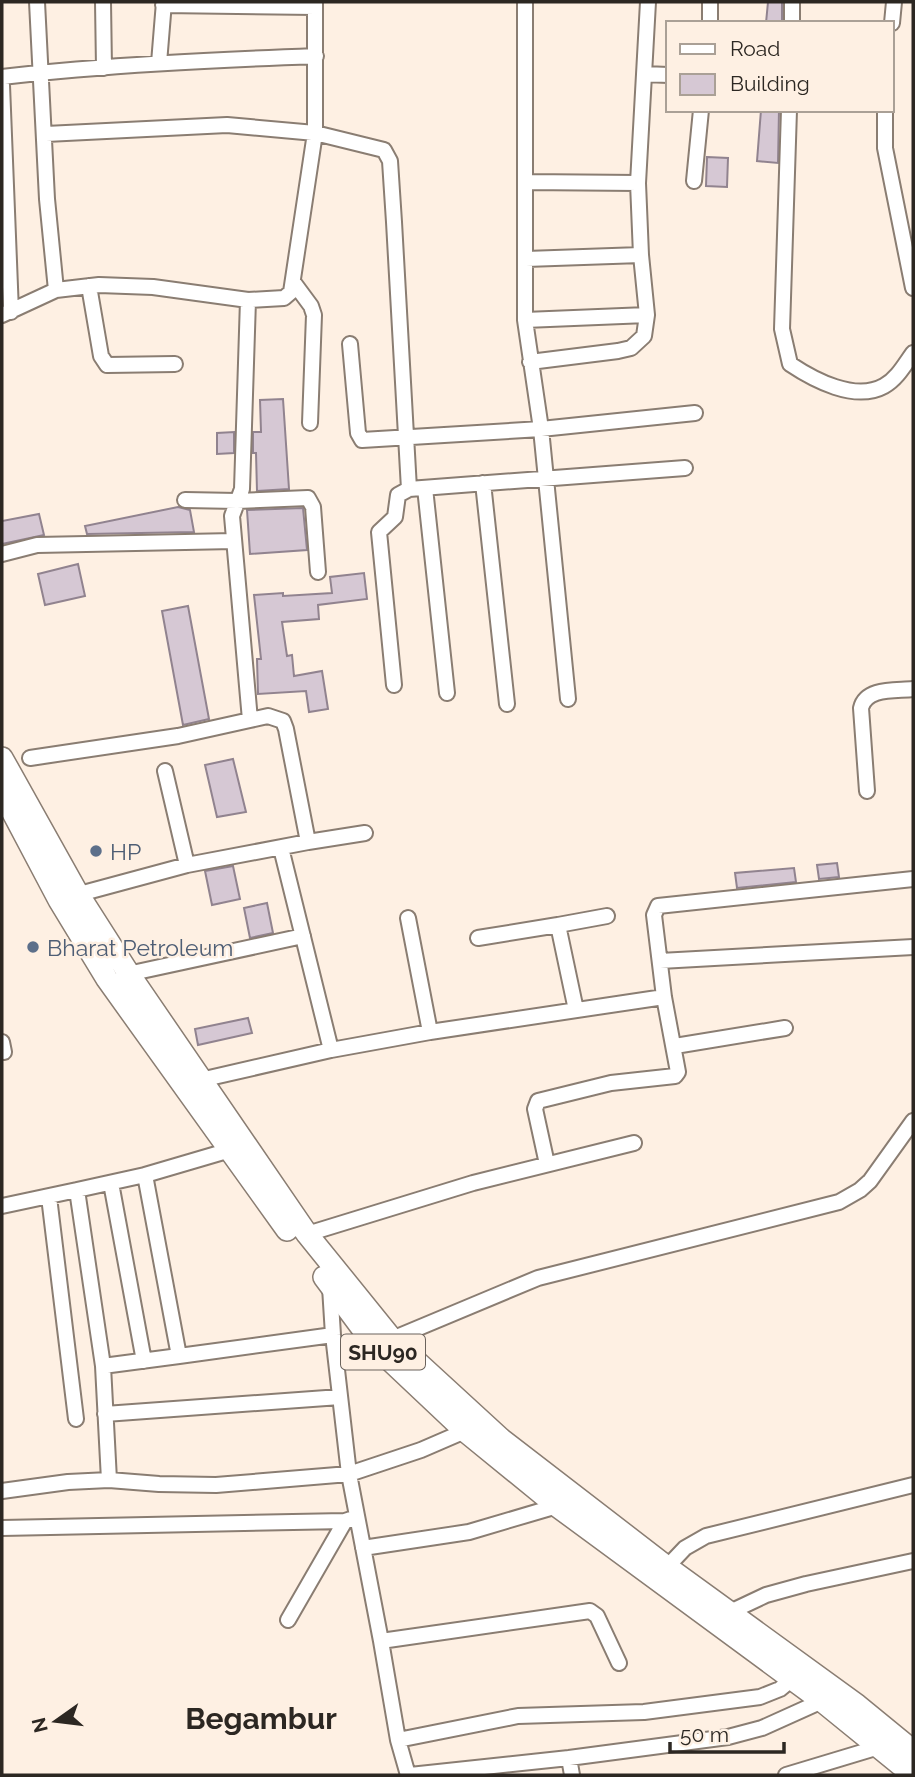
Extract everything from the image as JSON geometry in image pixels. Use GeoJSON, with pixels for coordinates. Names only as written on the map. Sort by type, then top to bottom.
{"type":"FeatureCollection","features":[{"type":"Feature","properties":{"kind":"main road"},"geometry":{"type":"LineString","coordinates":[[2,758],[6,785]]}},
{"type":"Feature","properties":{"kind":"main road","name":"SHU90"},"geometry":{"type":"LineString","coordinates":[[6,785],[69,897],[107,979],[192,1082],[238,1148],[293,1239],[333,1278],[376,1347],[465,1431],[557,1506],[822,1701],[913,1775]]}},
{"type":"Feature","properties":{"kind":"main road"},"geometry":{"type":"LineString","coordinates":[[69,897],[129,974],[192,1082]]}},
{"type":"Feature","properties":{"kind":"main road"},"geometry":{"type":"LineString","coordinates":[[238,1148],[307,1234],[333,1278],[392,1339],[501,1439],[667,1567],[857,1705],[913,1751]]}},
{"type":"Feature","properties":{"kind":"street"},"geometry":{"type":"LineString","coordinates":[[37,2],[46,134],[47,199],[55,290]]}},
{"type":"Feature","properties":{"kind":"street"},"geometry":{"type":"LineString","coordinates":[[103,2],[104,68]]}},
{"type":"Feature","properties":{"kind":"street"},"geometry":{"type":"LineString","coordinates":[[525,2],[525,320],[541,429],[568,699]]}},
{"type":"Feature","properties":{"kind":"street"},"geometry":{"type":"LineString","coordinates":[[530,362],[631,348],[644,335],[647,315],[638,183],[648,2]]}},
{"type":"Feature","properties":{"kind":"street"},"geometry":{"type":"LineString","coordinates":[[709,21],[710,2]]}},
{"type":"Feature","properties":{"kind":"street"},"geometry":{"type":"LineString","coordinates":[[792,2],[792,21]]}},
{"type":"Feature","properties":{"kind":"street"},"geometry":{"type":"LineString","coordinates":[[892,21],[894,2]]}},
{"type":"Feature","properties":{"kind":"street"},"geometry":{"type":"LineString","coordinates":[[2,85],[6,314],[55,290],[89,286],[153,287],[248,300],[284,298],[291,292],[294,283],[315,133],[315,4],[164,3],[159,64]]}},
{"type":"Feature","properties":{"kind":"street"},"geometry":{"type":"LineString","coordinates":[[2,77],[159,64],[316,57]]}},
{"type":"Feature","properties":{"kind":"street"},"geometry":{"type":"LineString","coordinates":[[645,74],[666,75]]}},
{"type":"Feature","properties":{"kind":"street"},"geometry":{"type":"LineString","coordinates":[[694,181],[701,112]]}},
{"type":"Feature","properties":{"kind":"street"},"geometry":{"type":"LineString","coordinates":[[789,112],[782,329],[790,364],[807,375],[845,389],[862,392],[883,386],[901,370],[913,353]]}},
{"type":"Feature","properties":{"kind":"street"},"geometry":{"type":"LineString","coordinates":[[885,112],[886,148],[913,288]]}},
{"type":"Feature","properties":{"kind":"street"},"geometry":{"type":"LineString","coordinates":[[46,134],[228,125],[315,133],[377,146],[388,154],[409,489]]}},
{"type":"Feature","properties":{"kind":"street"},"geometry":{"type":"LineString","coordinates":[[526,182],[638,183]]}},
{"type":"Feature","properties":{"kind":"street"},"geometry":{"type":"LineString","coordinates":[[526,259],[641,255]]}},
{"type":"Feature","properties":{"kind":"street"},"geometry":{"type":"LineString","coordinates":[[294,283],[311,306],[314,315],[310,423]]}},
{"type":"Feature","properties":{"kind":"street"},"geometry":{"type":"LineString","coordinates":[[89,286],[101,356],[107,365],[175,365]]}},
{"type":"Feature","properties":{"kind":"street"},"geometry":{"type":"LineString","coordinates":[[248,300],[243,481],[232,516],[250,720]]}},
{"type":"Feature","properties":{"kind":"street"},"geometry":{"type":"LineString","coordinates":[[525,320],[647,315]]}},
{"type":"Feature","properties":{"kind":"street"},"geometry":{"type":"LineString","coordinates":[[351,344],[360,438],[368,442],[541,429],[695,413]]}},
{"type":"Feature","properties":{"kind":"street"},"geometry":{"type":"LineString","coordinates":[[394,685],[379,532],[395,517],[398,495],[409,489],[685,468]]}},
{"type":"Feature","properties":{"kind":"street"},"geometry":{"type":"LineString","coordinates":[[483,483],[507,704]]}},
{"type":"Feature","properties":{"kind":"street"},"geometry":{"type":"LineString","coordinates":[[425,488],[447,693]]}},
{"type":"Feature","properties":{"kind":"street"},"geometry":{"type":"LineString","coordinates":[[185,500],[308,498],[313,507],[318,572]]}},
{"type":"Feature","properties":{"kind":"street"},"geometry":{"type":"LineString","coordinates":[[2,554],[37,545],[234,541]]}},
{"type":"Feature","properties":{"kind":"street"},"geometry":{"type":"LineString","coordinates":[[867,791],[861,708],[863,700],[879,692],[913,689]]}},
{"type":"Feature","properties":{"kind":"street"},"geometry":{"type":"LineString","coordinates":[[30,758],[178,736],[268,716],[283,720],[308,842]]}},
{"type":"Feature","properties":{"kind":"street"},"geometry":{"type":"LineString","coordinates":[[165,771],[187,865]]}},
{"type":"Feature","properties":{"kind":"street"},"geometry":{"type":"LineString","coordinates":[[69,897],[187,865],[365,833]]}},
{"type":"Feature","properties":{"kind":"street"},"geometry":{"type":"LineString","coordinates":[[281,848],[331,1050]]}},
{"type":"Feature","properties":{"kind":"street"},"geometry":{"type":"LineString","coordinates":[[547,1164],[535,1109],[538,1101],[622,1081],[675,1076],[678,1072],[664,997],[655,908],[662,904],[913,879]]}},
{"type":"Feature","properties":{"kind":"street"},"geometry":{"type":"LineString","coordinates":[[478,938],[607,916]]}},
{"type":"Feature","properties":{"kind":"street"},"geometry":{"type":"LineString","coordinates":[[408,918],[430,1032]]}},
{"type":"Feature","properties":{"kind":"street"},"geometry":{"type":"LineString","coordinates":[[558,925],[576,1010]]}},
{"type":"Feature","properties":{"kind":"street"},"geometry":{"type":"LineString","coordinates":[[107,979],[303,936]]}},
{"type":"Feature","properties":{"kind":"street"},"geometry":{"type":"LineString","coordinates":[[660,961],[913,947]]}},
{"type":"Feature","properties":{"kind":"street"},"geometry":{"type":"LineString","coordinates":[[192,1082],[331,1050],[430,1032],[664,997]]}},
{"type":"Feature","properties":{"kind":"street"},"geometry":{"type":"LineString","coordinates":[[675,1046],[785,1028]]}},
{"type":"Feature","properties":{"kind":"street"},"geometry":{"type":"LineString","coordinates":[[392,1339],[538,1278],[839,1202],[870,1181],[913,1121]]}},
{"type":"Feature","properties":{"kind":"street"},"geometry":{"type":"LineString","coordinates":[[307,1234],[473,1183],[634,1143]]}},
{"type":"Feature","properties":{"kind":"street"},"geometry":{"type":"LineString","coordinates":[[2,1206],[145,1175],[238,1148]]}},
{"type":"Feature","properties":{"kind":"street"},"geometry":{"type":"LineString","coordinates":[[145,1175],[179,1356]]}},
{"type":"Feature","properties":{"kind":"street"},"geometry":{"type":"LineString","coordinates":[[111,1183],[144,1361]]}},
{"type":"Feature","properties":{"kind":"street"},"geometry":{"type":"LineString","coordinates":[[77,1190],[103,1366],[109,1480]]}},
{"type":"Feature","properties":{"kind":"street"},"geometry":{"type":"LineString","coordinates":[[49,1197],[76,1419]]}},
{"type":"Feature","properties":{"kind":"street"},"geometry":{"type":"LineString","coordinates":[[333,1278],[333,1335],[349,1474],[351,1519],[363,1548],[398,1740],[409,1775],[728,1737],[762,1727],[822,1701]]}},
{"type":"Feature","properties":{"kind":"street"},"geometry":{"type":"LineString","coordinates":[[103,1366],[333,1335]]}},
{"type":"Feature","properties":{"kind":"street"},"geometry":{"type":"LineString","coordinates":[[105,1414],[340,1397]]}},
{"type":"Feature","properties":{"kind":"street"},"geometry":{"type":"LineString","coordinates":[[2,1491],[68,1482],[109,1480],[216,1485],[349,1474],[421,1450],[465,1431]]}},
{"type":"Feature","properties":{"kind":"street"},"geometry":{"type":"LineString","coordinates":[[667,1567],[685,1548],[706,1536],[913,1485]]}},
{"type":"Feature","properties":{"kind":"street"},"geometry":{"type":"LineString","coordinates":[[363,1548],[469,1532],[557,1506]]}},
{"type":"Feature","properties":{"kind":"street"},"geometry":{"type":"LineString","coordinates":[[2,1528],[351,1519]]}},
{"type":"Feature","properties":{"kind":"street"},"geometry":{"type":"LineString","coordinates":[[288,1620],[351,1519]]}},
{"type":"Feature","properties":{"kind":"street"},"geometry":{"type":"LineString","coordinates":[[730,1612],[766,1595],[913,1560]]}},
{"type":"Feature","properties":{"kind":"street"},"geometry":{"type":"LineString","coordinates":[[381,1641],[590,1611],[597,1616],[619,1663]]}},
{"type":"Feature","properties":{"kind":"street"},"geometry":{"type":"LineString","coordinates":[[398,1740],[519,1716],[644,1712],[760,1697],[780,1689],[792,1679]]}},
{"type":"Feature","properties":{"kind":"street"},"geometry":{"type":"LineString","coordinates":[[786,1775],[879,1747]]}},
{"type":"Feature","properties":{"kind":"street"},"geometry":{"type":"LineString","coordinates":[[569,1758],[572,1775]]}},
{"type":"Feature","properties":{"kind":"building"},"geometry":{"type":"Polygon","coordinates":[[[768,2],[782,2],[782,21],[766,21],[768,2]]]}},
{"type":"Feature","properties":{"kind":"building"},"geometry":{"type":"Polygon","coordinates":[[[761,112],[779,112],[778,163],[757,161],[761,112]]]}},
{"type":"Feature","properties":{"kind":"building"},"geometry":{"type":"Polygon","coordinates":[[[707,157],[728,158],[727,187],[706,186],[707,157]]]}},
{"type":"Feature","properties":{"kind":"building"},"geometry":{"type":"Polygon","coordinates":[[[283,399],[289,489],[257,491],[253,432],[261,432],[260,400],[283,399]]]}},
{"type":"Feature","properties":{"kind":"building"},"geometry":{"type":"Polygon","coordinates":[[[234,432],[234,453],[217,454],[217,433],[234,432]]]}},
{"type":"Feature","properties":{"kind":"building"},"geometry":{"type":"Polygon","coordinates":[[[178,507],[190,510],[194,532],[87,534],[85,526],[178,507]]]}},
{"type":"Feature","properties":{"kind":"building"},"geometry":{"type":"Polygon","coordinates":[[[303,508],[307,550],[250,554],[247,510],[303,508]]]}},
{"type":"Feature","properties":{"kind":"building"},"geometry":{"type":"Polygon","coordinates":[[[39,514],[44,535],[2,544],[2,521],[39,514]]]}},
{"type":"Feature","properties":{"kind":"building"},"geometry":{"type":"Polygon","coordinates":[[[78,564],[85,596],[45,605],[38,574],[78,564]]]}},
{"type":"Feature","properties":{"kind":"building"},"geometry":{"type":"Polygon","coordinates":[[[364,573],[367,599],[318,605],[319,619],[282,622],[287,656],[292,655],[294,676],[322,671],[328,709],[309,712],[306,691],[258,694],[257,659],[261,659],[254,595],[332,593],[330,577],[364,573]]]}},
{"type":"Feature","properties":{"kind":"building"},"geometry":{"type":"Polygon","coordinates":[[[188,606],[209,719],[183,725],[162,611],[188,606]]]}},
{"type":"Feature","properties":{"kind":"building"},"geometry":{"type":"Polygon","coordinates":[[[233,759],[246,812],[217,817],[205,765],[233,759]]]}},
{"type":"Feature","properties":{"kind":"building"},"geometry":{"type":"Polygon","coordinates":[[[837,863],[839,877],[819,879],[817,865],[837,863]]]}},
{"type":"Feature","properties":{"kind":"building"},"geometry":{"type":"Polygon","coordinates":[[[233,866],[240,899],[212,905],[205,871],[233,866]]]}},
{"type":"Feature","properties":{"kind":"building"},"geometry":{"type":"Polygon","coordinates":[[[794,868],[796,882],[737,888],[735,873],[794,868]]]}},
{"type":"Feature","properties":{"kind":"building"},"geometry":{"type":"Polygon","coordinates":[[[267,903],[273,933],[250,938],[244,908],[267,903]]]}},
{"type":"Feature","properties":{"kind":"building"},"geometry":{"type":"Polygon","coordinates":[[[248,1018],[252,1033],[198,1045],[195,1029],[248,1018]]]}},
{"type":"Feature","properties":{"kind":"place","name":"HP"},"geometry":{"type":"Point","coordinates":[96,851]}},
{"type":"Feature","properties":{"kind":"place","name":"Bharat Petroleum"},"geometry":{"type":"Point","coordinates":[33,947]}},
{"type":"Feature","properties":{"kind":"district","name":"Begambur"},"geometry":{"type":"Point","coordinates":[261,1718]}}]}
